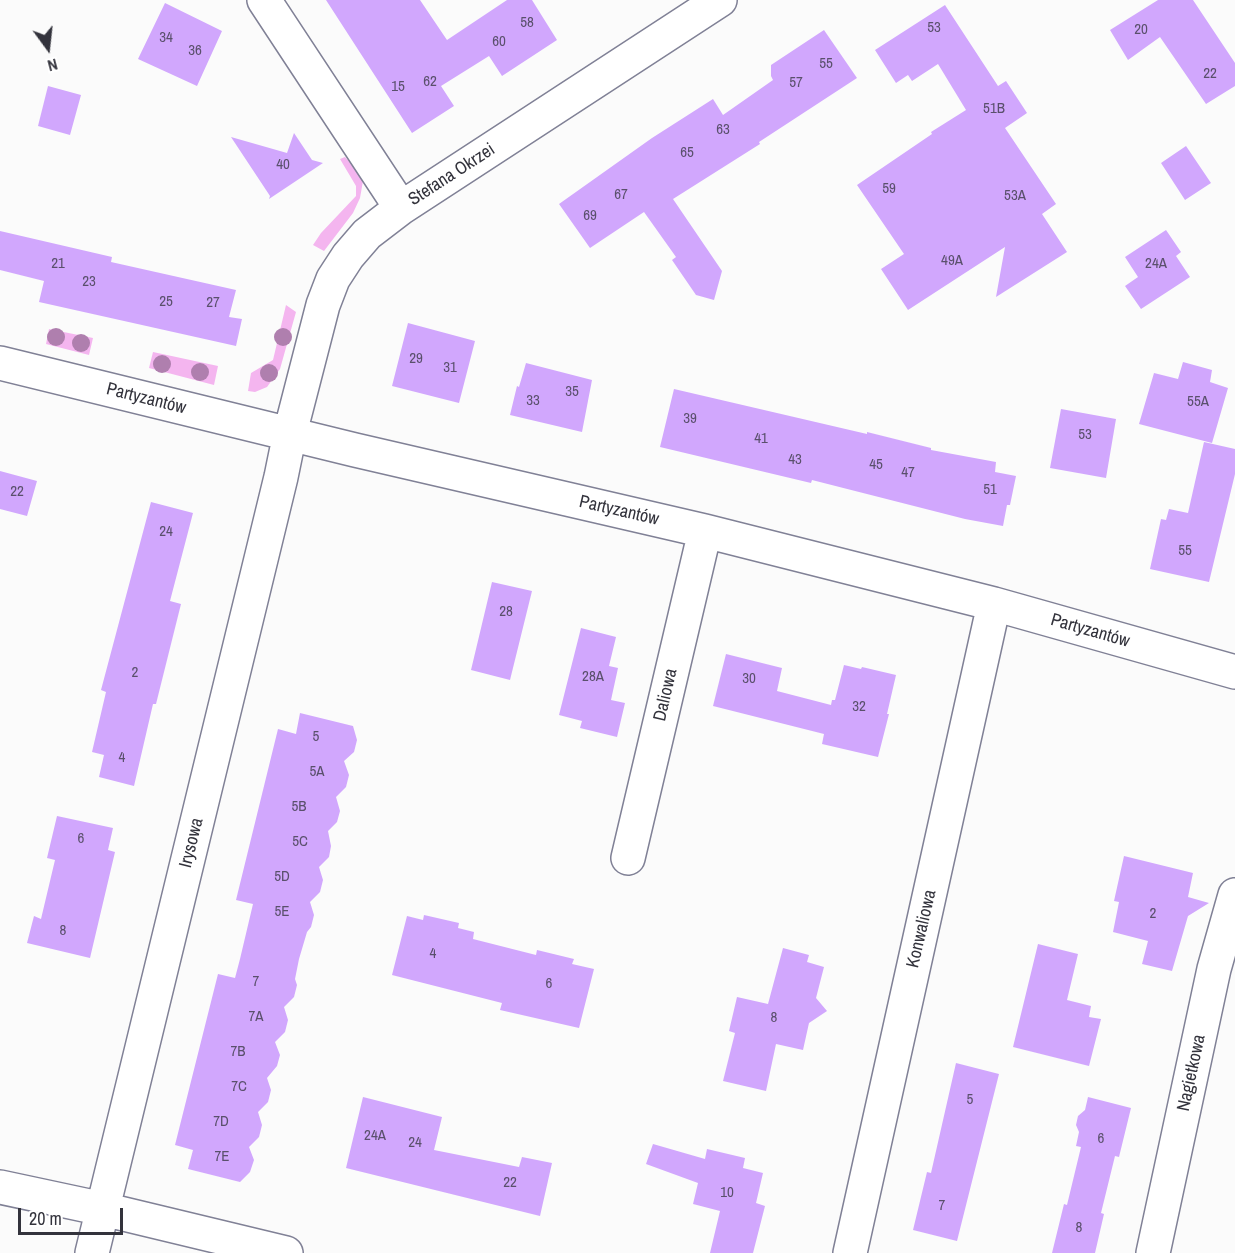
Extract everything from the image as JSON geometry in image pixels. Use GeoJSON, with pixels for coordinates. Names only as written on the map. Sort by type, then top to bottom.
{"type":"FeatureCollection","features":[{"type":"Feature","properties":{"kind":"street"},"geometry":{"type":"LineString","coordinates":[[264,0],[401,208]]}},
{"type":"Feature","properties":{"kind":"street","name":"Stefana Okrzei"},"geometry":{"type":"LineString","coordinates":[[290,434],[323,306],[333,279],[348,256],[367,234],[401,208],[720,0]]}},
{"type":"Feature","properties":{"kind":"street","name":"Partyzantów"},"geometry":{"type":"LineString","coordinates":[[0,363],[290,434],[705,531],[994,604],[1235,672]]}},
{"type":"Feature","properties":{"kind":"street","name":"Irysowa"},"geometry":{"type":"LineString","coordinates":[[92,1253],[290,434]]}},
{"type":"Feature","properties":{"kind":"street","name":"Daliowa"},"geometry":{"type":"LineString","coordinates":[[628,858],[705,531]]}},
{"type":"Feature","properties":{"kind":"street","name":"Konwaliowa"},"geometry":{"type":"LineString","coordinates":[[850,1253],[994,604]]}},
{"type":"Feature","properties":{"kind":"street","name":"Nagietkowa"},"geometry":{"type":"LineString","coordinates":[[1153,1253],[1225,972],[1235,895]]}},
{"type":"Feature","properties":{"kind":"street"},"geometry":{"type":"LineString","coordinates":[[0,1187],[286,1253]]}},
{"type":"Feature","properties":{"kind":"shaded area"},"geometry":{"type":"Polygon","coordinates":[[[345,157],[363,181],[360,198],[353,213],[324,251],[313,245],[321,233],[356,196],[356,186],[340,159],[345,157]]]}},
{"type":"Feature","properties":{"kind":"shaded area"},"geometry":{"type":"Polygon","coordinates":[[[286,305],[296,312],[280,369],[267,387],[255,392],[248,391],[251,373],[273,360],[286,305]]]}},
{"type":"Feature","properties":{"kind":"shaded area"},"geometry":{"type":"Polygon","coordinates":[[[49,329],[93,338],[89,355],[46,344],[49,329]]]}},
{"type":"Feature","properties":{"kind":"shaded area"},"geometry":{"type":"Polygon","coordinates":[[[153,352],[218,366],[214,385],[149,368],[153,352]]]}},
{"type":"Feature","properties":{"kind":"building"},"geometry":{"type":"Polygon","coordinates":[[[326,0],[420,0],[447,40],[507,0],[532,0],[557,40],[502,76],[489,56],[441,86],[454,106],[412,133],[326,0]]]}},
{"type":"Feature","properties":{"kind":"building"},"geometry":{"type":"Polygon","coordinates":[[[1158,0],[1193,0],[1235,63],[1235,86],[1206,104],[1160,37],[1128,60],[1110,30],[1158,0]]]}},
{"type":"Feature","properties":{"kind":"building"},"geometry":{"type":"Polygon","coordinates":[[[165,3],[222,31],[197,86],[138,59],[165,3]]]}},
{"type":"Feature","properties":{"kind":"building"},"geometry":{"type":"Polygon","coordinates":[[[945,5],[998,86],[1006,81],[1027,113],[1005,128],[1056,204],[1042,214],[1067,252],[996,297],[1005,247],[908,310],[881,269],[904,254],[857,185],[966,110],[938,64],[912,81],[908,75],[896,83],[875,50],[945,5]]]}},
{"type":"Feature","properties":{"kind":"building"},"geometry":{"type":"Polygon","coordinates":[[[824,30],[857,78],[759,142],[760,144],[673,199],[722,271],[714,300],[696,295],[672,260],[676,257],[644,212],[590,248],[559,204],[652,138],[713,99],[723,115],[773,80],[771,65],[824,30]]]}},
{"type":"Feature","properties":{"kind":"building"},"geometry":{"type":"Polygon","coordinates":[[[48,86],[81,95],[70,135],[38,126],[48,86]]]}},
{"type":"Feature","properties":{"kind":"building"},"geometry":{"type":"Polygon","coordinates":[[[294,133],[312,160],[323,163],[269,199],[270,196],[231,137],[287,153],[294,133]]]}},
{"type":"Feature","properties":{"kind":"building"},"geometry":{"type":"Polygon","coordinates":[[[1186,146],[1211,183],[1185,200],[1161,163],[1186,146]]]}},
{"type":"Feature","properties":{"kind":"building"},"geometry":{"type":"Polygon","coordinates":[[[1166,230],[1181,252],[1176,256],[1190,277],[1141,309],[1125,286],[1138,277],[1125,257],[1166,230]]]}},
{"type":"Feature","properties":{"kind":"building"},"geometry":{"type":"Polygon","coordinates":[[[0,231],[112,257],[111,262],[236,290],[229,317],[242,319],[236,346],[39,302],[44,281],[0,270],[0,231]]]}},
{"type":"Feature","properties":{"kind":"building"},"geometry":{"type":"Polygon","coordinates":[[[408,323],[475,341],[459,403],[392,386],[408,323]]]}},
{"type":"Feature","properties":{"kind":"building"},"geometry":{"type":"Polygon","coordinates":[[[1183,362],[1212,370],[1210,382],[1228,388],[1212,443],[1139,424],[1154,373],[1178,379],[1183,362]]]}},
{"type":"Feature","properties":{"kind":"building"},"geometry":{"type":"Polygon","coordinates":[[[526,363],[592,380],[582,432],[510,415],[517,386],[519,387],[526,363]]]}},
{"type":"Feature","properties":{"kind":"building"},"geometry":{"type":"Polygon","coordinates":[[[674,389],[867,434],[867,432],[931,448],[931,450],[996,462],[995,472],[1016,476],[1003,526],[965,519],[812,480],[811,483],[660,447],[674,389]]]}},
{"type":"Feature","properties":{"kind":"building"},"geometry":{"type":"Polygon","coordinates":[[[1061,409],[1116,419],[1106,478],[1050,468],[1061,409]]]}},
{"type":"Feature","properties":{"kind":"building"},"geometry":{"type":"Polygon","coordinates":[[[1204,442],[1235,449],[1235,474],[1209,582],[1150,569],[1161,519],[1166,520],[1169,509],[1188,513],[1204,442]]]}},
{"type":"Feature","properties":{"kind":"building"},"geometry":{"type":"Polygon","coordinates":[[[0,471],[37,481],[27,516],[0,509],[0,471]]]}},
{"type":"Feature","properties":{"kind":"building"},"geometry":{"type":"Polygon","coordinates":[[[151,502],[193,513],[170,601],[181,604],[156,704],[153,704],[134,786],[99,777],[104,755],[92,752],[106,692],[101,690],[151,502]]]}},
{"type":"Feature","properties":{"kind":"building"},"geometry":{"type":"Polygon","coordinates":[[[492,582],[532,591],[510,680],[471,670],[492,582]]]}},
{"type":"Feature","properties":{"kind":"building"},"geometry":{"type":"Polygon","coordinates":[[[581,628],[616,637],[609,666],[618,668],[611,700],[625,703],[617,737],[580,728],[582,721],[559,715],[581,628]]]}},
{"type":"Feature","properties":{"kind":"building"},"geometry":{"type":"Polygon","coordinates":[[[726,654],[782,668],[777,691],[831,705],[832,700],[835,700],[844,665],[896,675],[878,757],[822,744],[824,734],[713,706],[726,654]]]}},
{"type":"Feature","properties":{"kind":"building"},"geometry":{"type":"Polygon","coordinates":[[[300,713],[353,726],[357,740],[354,752],[344,761],[349,775],[346,787],[336,797],[340,811],[337,822],[328,831],[331,846],[329,857],[319,867],[323,880],[320,892],[310,902],[314,915],[299,959],[294,997],[284,1007],[288,1020],[285,1032],[275,1042],[280,1055],[277,1066],[267,1078],[271,1090],[268,1102],[258,1112],[262,1125],[259,1137],[249,1147],[254,1160],[250,1172],[240,1182],[188,1169],[193,1150],[175,1145],[218,974],[235,978],[240,959],[253,904],[236,900],[278,729],[296,734],[300,713]]]}},
{"type":"Feature","properties":{"kind":"building"},"geometry":{"type":"Polygon","coordinates":[[[57,816],[113,828],[108,850],[115,852],[90,958],[27,943],[34,916],[41,919],[55,860],[47,858],[57,816]]]}},
{"type":"Feature","properties":{"kind":"building"},"geometry":{"type":"Polygon","coordinates":[[[1124,856],[1193,873],[1188,897],[1209,903],[1188,916],[1172,971],[1142,964],[1148,941],[1113,932],[1119,902],[1114,901],[1124,856]]]}},
{"type":"Feature","properties":{"kind":"building"},"geometry":{"type":"Polygon","coordinates":[[[424,915],[459,923],[458,928],[474,932],[473,939],[536,955],[537,950],[574,959],[572,964],[594,969],[579,1028],[500,1010],[502,1003],[392,975],[407,916],[423,920],[424,915]]]}},
{"type":"Feature","properties":{"kind":"building"},"geometry":{"type":"Polygon","coordinates":[[[1038,944],[1078,954],[1067,1000],[1091,1006],[1089,1017],[1101,1019],[1089,1066],[1013,1047],[1038,944]]]}},
{"type":"Feature","properties":{"kind":"building"},"geometry":{"type":"Polygon","coordinates":[[[783,948],[809,955],[807,962],[824,967],[816,998],[827,1011],[809,1023],[803,1050],[776,1044],[766,1091],[723,1081],[735,1033],[729,1031],[737,997],[768,1004],[783,948]]]}},
{"type":"Feature","properties":{"kind":"building"},"geometry":{"type":"Polygon","coordinates":[[[956,1063],[999,1074],[957,1241],[913,1230],[927,1172],[931,1173],[956,1063]]]}},
{"type":"Feature","properties":{"kind":"building"},"geometry":{"type":"Polygon","coordinates":[[[363,1097],[442,1117],[434,1150],[519,1167],[522,1157],[552,1163],[540,1216],[346,1168],[363,1097]]]}},
{"type":"Feature","properties":{"kind":"building"},"geometry":{"type":"Polygon","coordinates":[[[1088,1097],[1131,1108],[1119,1157],[1115,1156],[1101,1213],[1104,1214],[1095,1253],[1052,1253],[1064,1204],[1067,1205],[1081,1147],[1076,1146],[1079,1132],[1076,1125],[1078,1116],[1085,1110],[1088,1097]]]}},
{"type":"Feature","properties":{"kind":"building"},"geometry":{"type":"Polygon","coordinates":[[[653,1144],[705,1159],[707,1149],[745,1158],[743,1168],[763,1173],[756,1203],[765,1206],[753,1253],[710,1253],[720,1211],[693,1204],[698,1183],[646,1164],[653,1144]]]}}]}
